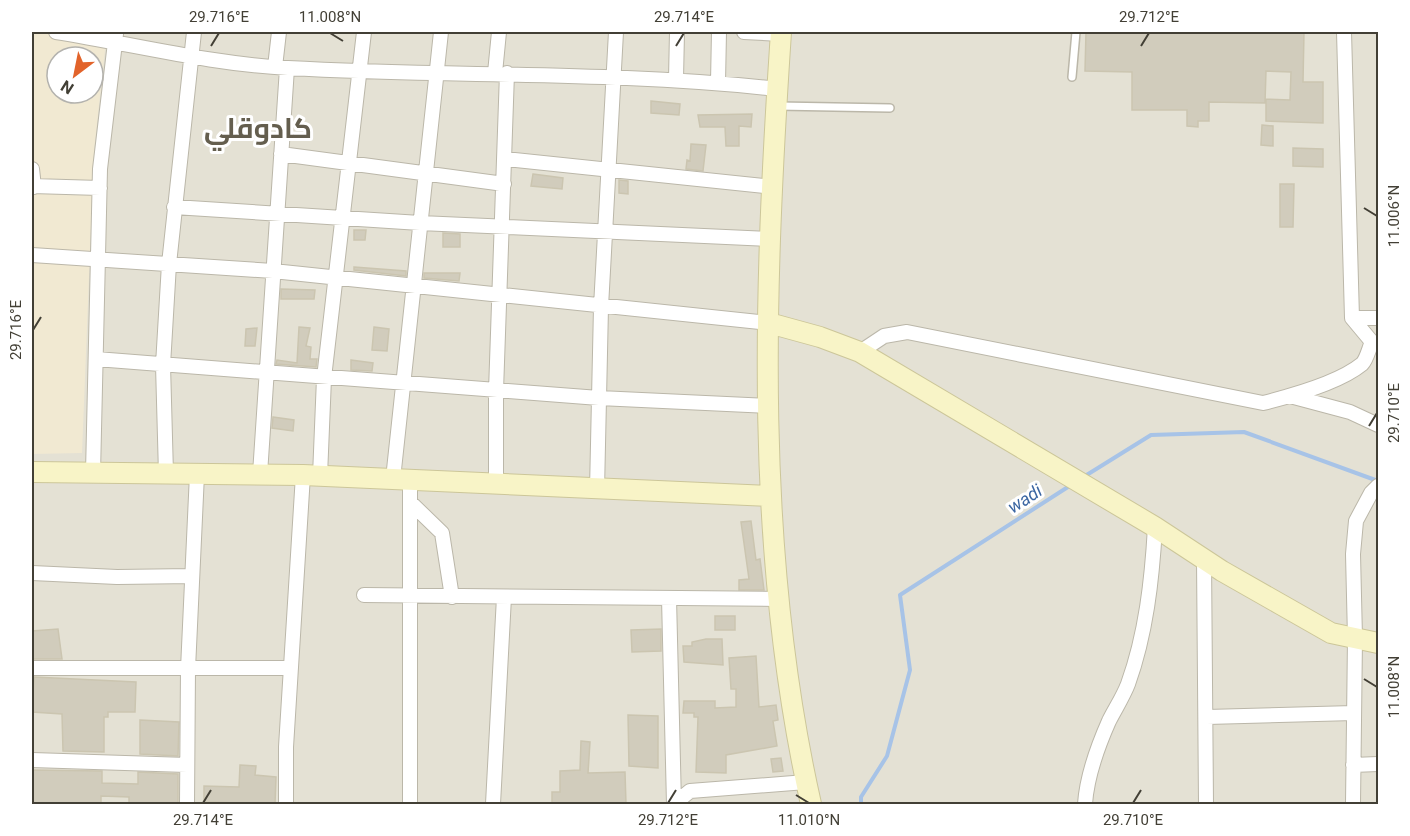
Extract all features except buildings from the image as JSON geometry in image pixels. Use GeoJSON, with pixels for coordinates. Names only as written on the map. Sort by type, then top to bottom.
{"type":"FeatureCollection","features":[{"type":"Feature","properties":{"kind":"street"},"geometry":{"type":"LineString","coordinates":[[56,32],[116,36],[191,57],[281,67],[675,79],[718,82],[777,97]]}},
{"type":"Feature","properties":{"kind":"street"},"geometry":{"type":"LineString","coordinates":[[166,474],[163,365],[169,264],[194,32]]}},
{"type":"Feature","properties":{"kind":"street"},"geometry":{"type":"LineString","coordinates":[[260,474],[281,154],[279,32]]}},
{"type":"Feature","properties":{"kind":"street"},"geometry":{"type":"LineString","coordinates":[[286,804],[291,668],[311,476],[364,32]]}},
{"type":"Feature","properties":{"kind":"street"},"geometry":{"type":"LineString","coordinates":[[410,804],[410,502],[401,480],[402,383],[441,32]]}},
{"type":"Feature","properties":{"kind":"street"},"geometry":{"type":"LineString","coordinates":[[496,484],[496,391],[505,159],[499,32]]}},
{"type":"Feature","properties":{"kind":"street"},"geometry":{"type":"LineString","coordinates":[[597,490],[604,231],[616,32]]}},
{"type":"Feature","properties":{"kind":"street"},"geometry":{"type":"LineString","coordinates":[[675,79],[677,32]]}},
{"type":"Feature","properties":{"kind":"street"},"geometry":{"type":"LineString","coordinates":[[718,82],[719,32]]}},
{"type":"Feature","properties":{"kind":"street"},"geometry":{"type":"LineString","coordinates":[[744,32],[781,33],[769,323],[770,496],[786,656],[811,804]]}},
{"type":"Feature","properties":{"kind":"street"},"geometry":{"type":"LineString","coordinates":[[860,352],[884,336],[907,332],[1263,403],[1330,381],[1363,363],[1372,342],[1352,318],[1344,32]]}},
{"type":"Feature","properties":{"kind":"street"},"geometry":{"type":"LineString","coordinates":[[93,473],[100,188],[116,36]]}},
{"type":"Feature","properties":{"kind":"street"},"geometry":{"type":"LineString","coordinates":[[281,154],[504,184]]}},
{"type":"Feature","properties":{"kind":"street"},"geometry":{"type":"LineString","coordinates":[[505,159],[774,187]]}},
{"type":"Feature","properties":{"kind":"street"},"geometry":{"type":"LineString","coordinates":[[32,169],[33,186],[100,188]]}},
{"type":"Feature","properties":{"kind":"street"},"geometry":{"type":"LineString","coordinates":[[174,207],[420,223],[772,239]]}},
{"type":"Feature","properties":{"kind":"street"},"geometry":{"type":"LineString","coordinates":[[32,255],[273,272],[501,295],[769,323],[820,337],[860,352],[1331,633],[1378,643]]}},
{"type":"Feature","properties":{"kind":"street"},"geometry":{"type":"LineString","coordinates":[[1352,318],[1378,318]]}},
{"type":"Feature","properties":{"kind":"street"},"geometry":{"type":"LineString","coordinates":[[96,359],[496,391],[769,406]]}},
{"type":"Feature","properties":{"kind":"street"},"geometry":{"type":"LineString","coordinates":[[1289,396],[1350,412],[1378,425]]}},
{"type":"Feature","properties":{"kind":"street"},"geometry":{"type":"LineString","coordinates":[[32,472],[260,474],[770,496]]}},
{"type":"Feature","properties":{"kind":"street"},"geometry":{"type":"LineString","coordinates":[[187,804],[188,669],[197,474]]}},
{"type":"Feature","properties":{"kind":"street"},"geometry":{"type":"LineString","coordinates":[[1353,804],[1355,638],[1353,554],[1356,520],[1371,493],[1378,486]]}},
{"type":"Feature","properties":{"kind":"street"},"geometry":{"type":"LineString","coordinates":[[410,502],[442,533],[452,597]]}},
{"type":"Feature","properties":{"kind":"street"},"geometry":{"type":"LineString","coordinates":[[1085,804],[1087,785],[1096,754],[1127,686],[1143,631],[1153,574],[1155,527]]}},
{"type":"Feature","properties":{"kind":"street"},"geometry":{"type":"LineString","coordinates":[[1204,559],[1206,804]]}},
{"type":"Feature","properties":{"kind":"street"},"geometry":{"type":"LineString","coordinates":[[32,573],[117,577],[192,576]]}},
{"type":"Feature","properties":{"kind":"street"},"geometry":{"type":"LineString","coordinates":[[364,595],[780,599]]}},
{"type":"Feature","properties":{"kind":"street"},"geometry":{"type":"LineString","coordinates":[[493,804],[504,597]]}},
{"type":"Feature","properties":{"kind":"street"},"geometry":{"type":"LineString","coordinates":[[669,598],[674,804]]}},
{"type":"Feature","properties":{"kind":"street"},"geometry":{"type":"LineString","coordinates":[[32,668],[291,668]]}},
{"type":"Feature","properties":{"kind":"street"},"geometry":{"type":"LineString","coordinates":[[1207,717],[1354,713]]}},
{"type":"Feature","properties":{"kind":"street"},"geometry":{"type":"LineString","coordinates":[[32,760],[187,765]]}},
{"type":"Feature","properties":{"kind":"street"},"geometry":{"type":"LineString","coordinates":[[1353,765],[1378,764]]}},
{"type":"Feature","properties":{"kind":"street"},"geometry":{"type":"LineString","coordinates":[[674,804],[690,791],[806,782]]}},
{"type":"Feature","properties":{"kind":"lane"},"geometry":{"type":"LineString","coordinates":[[1072,77],[1076,32]]}},
{"type":"Feature","properties":{"kind":"lane"},"geometry":{"type":"LineString","coordinates":[[777,97],[890,108]]}},
{"type":"Feature","properties":{"kind":"shaded area"},"geometry":{"type":"Polygon","coordinates":[[[32,32],[1378,32],[1378,804],[32,804],[32,32]]]}},
{"type":"Feature","properties":{"kind":"shaded area"},"geometry":{"type":"Polygon","coordinates":[[[32,32],[107,32],[105,50],[105,45],[45,45],[45,105],[99,105],[94,151],[82,453],[32,454],[32,32]]]}},
{"type":"Feature","properties":{"kind":"waterway","name":"wadi"},"geometry":{"type":"LineString","coordinates":[[1085,476],[1151,435],[1244,432],[1378,481]]}},
{"type":"Feature","properties":{"kind":"waterway","name":"wadi"},"geometry":{"type":"LineString","coordinates":[[861,804],[861,797],[887,756],[910,670],[900,595],[1071,485]]}},
{"type":"Feature","properties":{"kind":"district","name":"كادوقلي"},"geometry":{"type":"Point","coordinates":[258,128]}}]}
